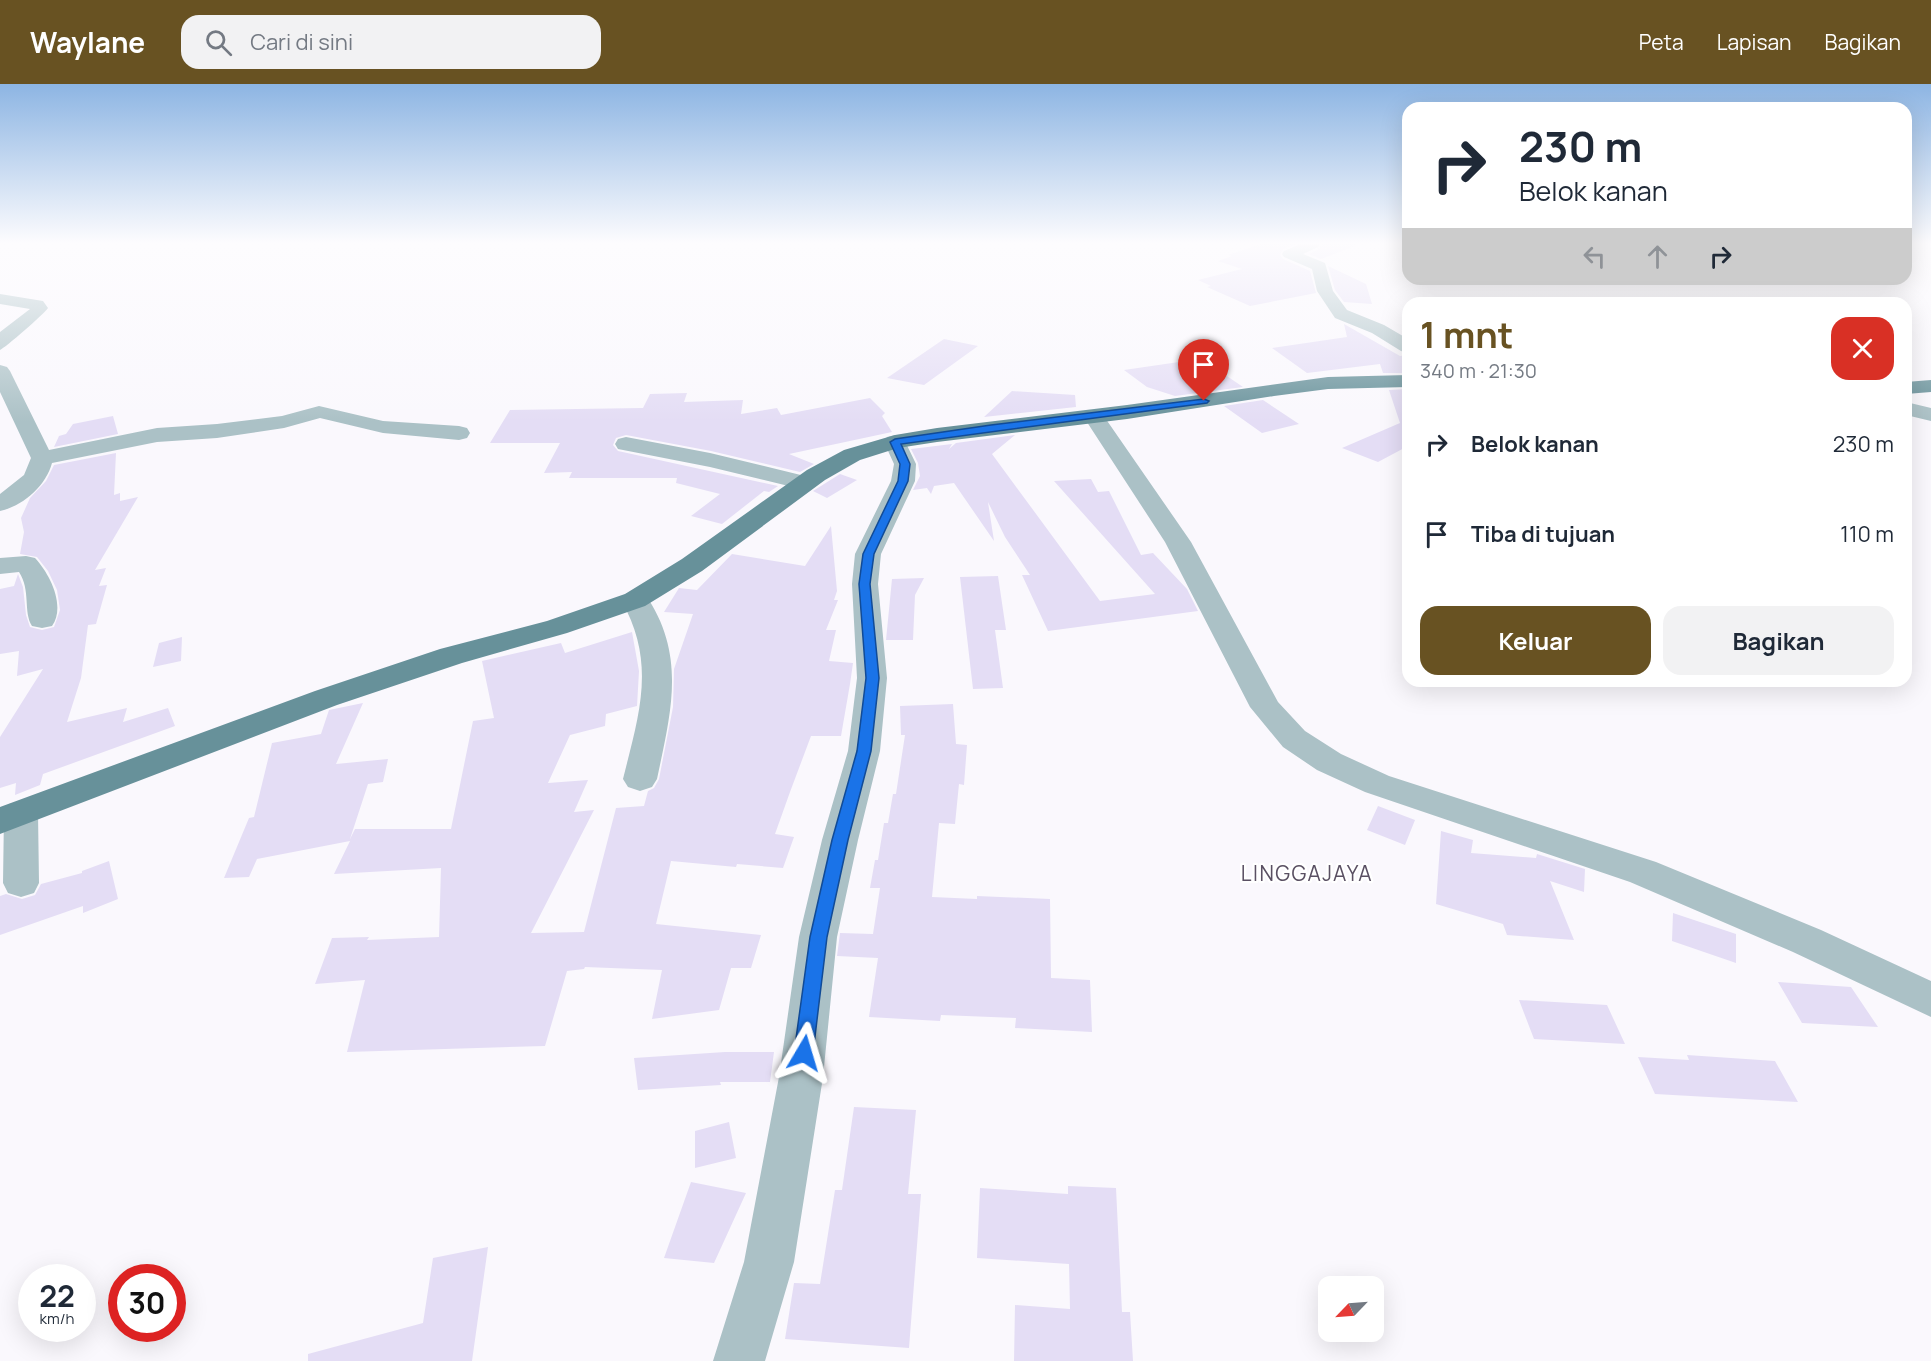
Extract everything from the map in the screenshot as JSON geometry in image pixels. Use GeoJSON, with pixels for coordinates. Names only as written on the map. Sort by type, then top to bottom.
{"type":"FeatureCollection","features":[{"type":"Feature","properties":{"kind":"main road"},"geometry":{"type":"LineString","coordinates":[[10,817],[204,742],[326,698],[451,656],[557,627],[635,600],[692,565],[805,483],[852,455],[895,442],[991,427],[1094,416],[1328,383],[1402,381]]}},
{"type":"Feature","properties":{"kind":"main road"},"geometry":{"type":"LineString","coordinates":[[1912,388],[1931,386]]}},
{"type":"Feature","properties":{"kind":"street"},"geometry":{"type":"LineString","coordinates":[[0,344],[10,331],[36,313],[39,308],[30,304]]}},
{"type":"Feature","properties":{"kind":"street"},"geometry":{"type":"LineString","coordinates":[[1334,304],[1341,314],[1378,329],[1402,343]]}},
{"type":"Feature","properties":{"kind":"street"},"geometry":{"type":"LineString","coordinates":[[0,371],[42,458],[41,468],[34,478],[22,490],[0,504]]}},
{"type":"Feature","properties":{"kind":"street"},"geometry":{"type":"LineString","coordinates":[[1912,410],[1931,415]]}},
{"type":"Feature","properties":{"kind":"street"},"geometry":{"type":"LineString","coordinates":[[42,458],[157,435],[216,431],[284,422],[319,412],[383,427],[459,433]]}},
{"type":"Feature","properties":{"kind":"street"},"geometry":{"type":"LineString","coordinates":[[1094,416],[1178,542],[1265,707],[1294,739],[1329,762],[1377,784],[1643,872],[1807,941],[1931,999]]}},
{"type":"Feature","properties":{"kind":"street"},"geometry":{"type":"LineString","coordinates":[[739,1361],[769,1262],[801,1077],[818,937],[840,840],[864,751],[872,678],[865,584],[868,554],[903,481],[905,464],[895,442]]}},
{"type":"Feature","properties":{"kind":"street"},"geometry":{"type":"LineString","coordinates":[[626,444],[710,460],[805,483]]}},
{"type":"Feature","properties":{"kind":"street"},"geometry":{"type":"LineString","coordinates":[[0,566],[17,563],[26,564],[31,569],[38,579],[43,610],[42,620]]}},
{"type":"Feature","properties":{"kind":"street"},"geometry":{"type":"LineString","coordinates":[[635,600],[647,622],[658,665],[659,692],[640,779]]}},
{"type":"Feature","properties":{"kind":"street"},"geometry":{"type":"LineString","coordinates":[[10,817],[21,883]]}},
{"type":"Feature","properties":{"kind":"building"},"geometry":{"type":"Polygon","coordinates":[[[1344,324],[1402,356],[1402,373],[1383,373],[1380,364],[1307,373],[1272,348],[1347,337],[1344,324]]]}},
{"type":"Feature","properties":{"kind":"building"},"geometry":{"type":"Polygon","coordinates":[[[944,339],[978,346],[924,385],[887,378],[944,339]]]}},
{"type":"Feature","properties":{"kind":"building"},"geometry":{"type":"Polygon","coordinates":[[[1179,362],[1196,373],[1218,370],[1243,387],[1175,396],[1147,387],[1124,370],[1179,362]]]}},
{"type":"Feature","properties":{"kind":"building"},"geometry":{"type":"Polygon","coordinates":[[[1402,389],[1402,449],[1378,462],[1342,448],[1400,423],[1389,390],[1402,389]]]}},
{"type":"Feature","properties":{"kind":"building"},"geometry":{"type":"Polygon","coordinates":[[[1012,391],[1075,395],[1076,407],[984,417],[1012,391]]]}},
{"type":"Feature","properties":{"kind":"building"},"geometry":{"type":"Polygon","coordinates":[[[687,393],[684,402],[743,400],[741,414],[777,408],[781,415],[870,398],[885,413],[882,416],[892,432],[789,454],[814,464],[800,472],[711,451],[626,435],[616,438],[613,445],[618,451],[778,486],[769,492],[764,491],[722,524],[691,516],[720,494],[676,483],[677,478],[569,478],[572,472],[544,473],[560,443],[490,443],[510,410],[643,408],[650,394],[687,393]]]}},
{"type":"Feature","properties":{"kind":"building"},"geometry":{"type":"Polygon","coordinates":[[[1263,400],[1299,424],[1262,433],[1224,406],[1263,400]]]}},
{"type":"Feature","properties":{"kind":"building"},"geometry":{"type":"Polygon","coordinates":[[[113,416],[118,434],[54,447],[59,436],[66,434],[73,424],[113,416]]]}},
{"type":"Feature","properties":{"kind":"building"},"geometry":{"type":"Polygon","coordinates":[[[1015,435],[992,454],[1100,601],[1155,594],[1054,481],[1091,479],[1098,492],[1109,491],[1141,555],[1153,553],[1187,589],[1198,611],[1048,631],[1022,575],[1030,575],[1005,537],[988,502],[994,541],[954,483],[934,486],[931,494],[927,488],[913,490],[920,476],[918,463],[911,449],[952,444],[949,449],[956,443],[1015,435]]]}},
{"type":"Feature","properties":{"kind":"building"},"geometry":{"type":"Polygon","coordinates":[[[116,453],[114,495],[120,493],[120,501],[138,497],[95,570],[106,568],[99,586],[107,585],[96,624],[88,625],[81,678],[67,722],[127,708],[123,722],[168,708],[175,726],[43,774],[40,785],[15,795],[16,783],[0,788],[0,737],[43,669],[17,676],[19,651],[0,654],[0,589],[14,586],[18,574],[23,587],[26,615],[30,627],[42,630],[54,627],[60,610],[57,590],[48,571],[37,557],[20,554],[24,532],[21,518],[30,498],[46,481],[54,465],[116,453]]]}},
{"type":"Feature","properties":{"kind":"building"},"geometry":{"type":"Polygon","coordinates":[[[840,474],[857,480],[827,498],[813,491],[840,474]]]}},
{"type":"Feature","properties":{"kind":"building"},"geometry":{"type":"Polygon","coordinates":[[[831,526],[837,591],[834,600],[838,600],[826,630],[836,630],[829,661],[853,663],[841,736],[811,736],[775,834],[794,837],[783,868],[737,864],[736,867],[671,861],[656,924],[761,935],[751,968],[731,968],[719,1010],[652,1019],[662,970],[585,967],[567,971],[545,1046],[347,1052],[365,980],[315,984],[332,938],[369,937],[367,940],[439,937],[441,868],[334,874],[350,841],[257,859],[249,877],[224,878],[249,818],[254,817],[272,743],[321,734],[329,710],[363,703],[336,764],[388,759],[383,782],[368,784],[350,839],[355,829],[451,829],[473,721],[494,718],[482,661],[561,643],[565,653],[632,632],[639,671],[637,706],[606,714],[605,726],[570,735],[548,783],[588,780],[574,812],[594,810],[531,933],[584,932],[616,808],[644,806],[648,791],[654,788],[659,779],[673,707],[674,669],[693,614],[664,612],[679,588],[697,590],[732,554],[805,566],[831,526]]]}},
{"type":"Feature","properties":{"kind":"building"},"geometry":{"type":"Polygon","coordinates":[[[998,576],[1006,630],[995,630],[1003,688],[973,689],[960,577],[998,576]]]}},
{"type":"Feature","properties":{"kind":"building"},"geometry":{"type":"Polygon","coordinates":[[[924,578],[915,595],[913,640],[886,640],[892,579],[924,578]]]}},
{"type":"Feature","properties":{"kind":"building"},"geometry":{"type":"Polygon","coordinates":[[[182,637],[181,661],[153,667],[159,643],[182,637]]]}},
{"type":"Feature","properties":{"kind":"building"},"geometry":{"type":"Polygon","coordinates":[[[953,704],[956,744],[967,745],[964,785],[959,784],[955,824],[939,823],[932,897],[1050,899],[1051,978],[1090,980],[1092,1032],[1015,1028],[1016,1018],[941,1015],[940,1021],[869,1017],[878,958],[837,956],[840,933],[873,934],[880,888],[870,888],[875,860],[878,860],[884,823],[888,823],[893,794],[896,794],[905,735],[901,735],[900,706],[953,704]]]}},
{"type":"Feature","properties":{"kind":"building"},"geometry":{"type":"Polygon","coordinates":[[[1378,806],[1415,820],[1405,845],[1367,830],[1378,806]]]}},
{"type":"Feature","properties":{"kind":"building"},"geometry":{"type":"Polygon","coordinates":[[[1441,831],[1473,840],[1471,853],[1536,858],[1537,854],[1585,869],[1584,892],[1550,881],[1574,940],[1507,935],[1503,924],[1436,904],[1441,831]]]}},
{"type":"Feature","properties":{"kind":"building"},"geometry":{"type":"Polygon","coordinates":[[[109,861],[118,899],[83,913],[83,906],[0,935],[0,896],[6,894],[22,899],[35,895],[41,884],[82,873],[82,871],[109,861]]]}},
{"type":"Feature","properties":{"kind":"building"},"geometry":{"type":"Polygon","coordinates":[[[1673,913],[1736,934],[1736,963],[1672,941],[1673,913]]]}},
{"type":"Feature","properties":{"kind":"building"},"geometry":{"type":"Polygon","coordinates":[[[1778,982],[1851,987],[1878,1027],[1802,1023],[1778,982]]]}},
{"type":"Feature","properties":{"kind":"building"},"geometry":{"type":"Polygon","coordinates":[[[1519,1000],[1607,1005],[1625,1044],[1534,1039],[1519,1000]]]}},
{"type":"Feature","properties":{"kind":"building"},"geometry":{"type":"Polygon","coordinates":[[[725,1052],[774,1052],[770,1082],[720,1082],[721,1085],[638,1090],[634,1058],[725,1052]]]}},
{"type":"Feature","properties":{"kind":"building"},"geometry":{"type":"Polygon","coordinates":[[[1687,1055],[1775,1061],[1798,1102],[1655,1094],[1638,1057],[1689,1060],[1687,1055]]]}},
{"type":"Feature","properties":{"kind":"building"},"geometry":{"type":"Polygon","coordinates":[[[854,1107],[916,1110],[908,1194],[921,1194],[909,1348],[785,1339],[794,1283],[820,1284],[835,1190],[842,1190],[854,1107]]]}},
{"type":"Feature","properties":{"kind":"building"},"geometry":{"type":"Polygon","coordinates":[[[729,1122],[736,1158],[695,1168],[695,1131],[729,1122]]]}},
{"type":"Feature","properties":{"kind":"building"},"geometry":{"type":"Polygon","coordinates":[[[691,1182],[746,1193],[714,1263],[664,1258],[691,1182]]]}},
{"type":"Feature","properties":{"kind":"building"},"geometry":{"type":"Polygon","coordinates":[[[1068,1186],[1116,1188],[1122,1312],[1130,1312],[1133,1361],[1014,1361],[1015,1305],[1070,1309],[1069,1264],[977,1258],[980,1188],[1068,1194],[1068,1186]]]}},
{"type":"Feature","properties":{"kind":"building"},"geometry":{"type":"Polygon","coordinates":[[[488,1247],[472,1361],[308,1361],[308,1354],[423,1323],[433,1258],[488,1247]]]}},
{"type":"Feature","properties":{"kind":"district","name":"LINGGAJAYA"},"geometry":{"type":"Point","coordinates":[1307,874]}},
{"type":"Feature","properties":{"kind":"route"},"geometry":{"type":"LineString","coordinates":[[804,1053],[818,937],[840,840],[864,751],[872,678],[865,584],[868,554],[903,481],[905,464],[895,442],[991,427],[1204,401]]}}]}
